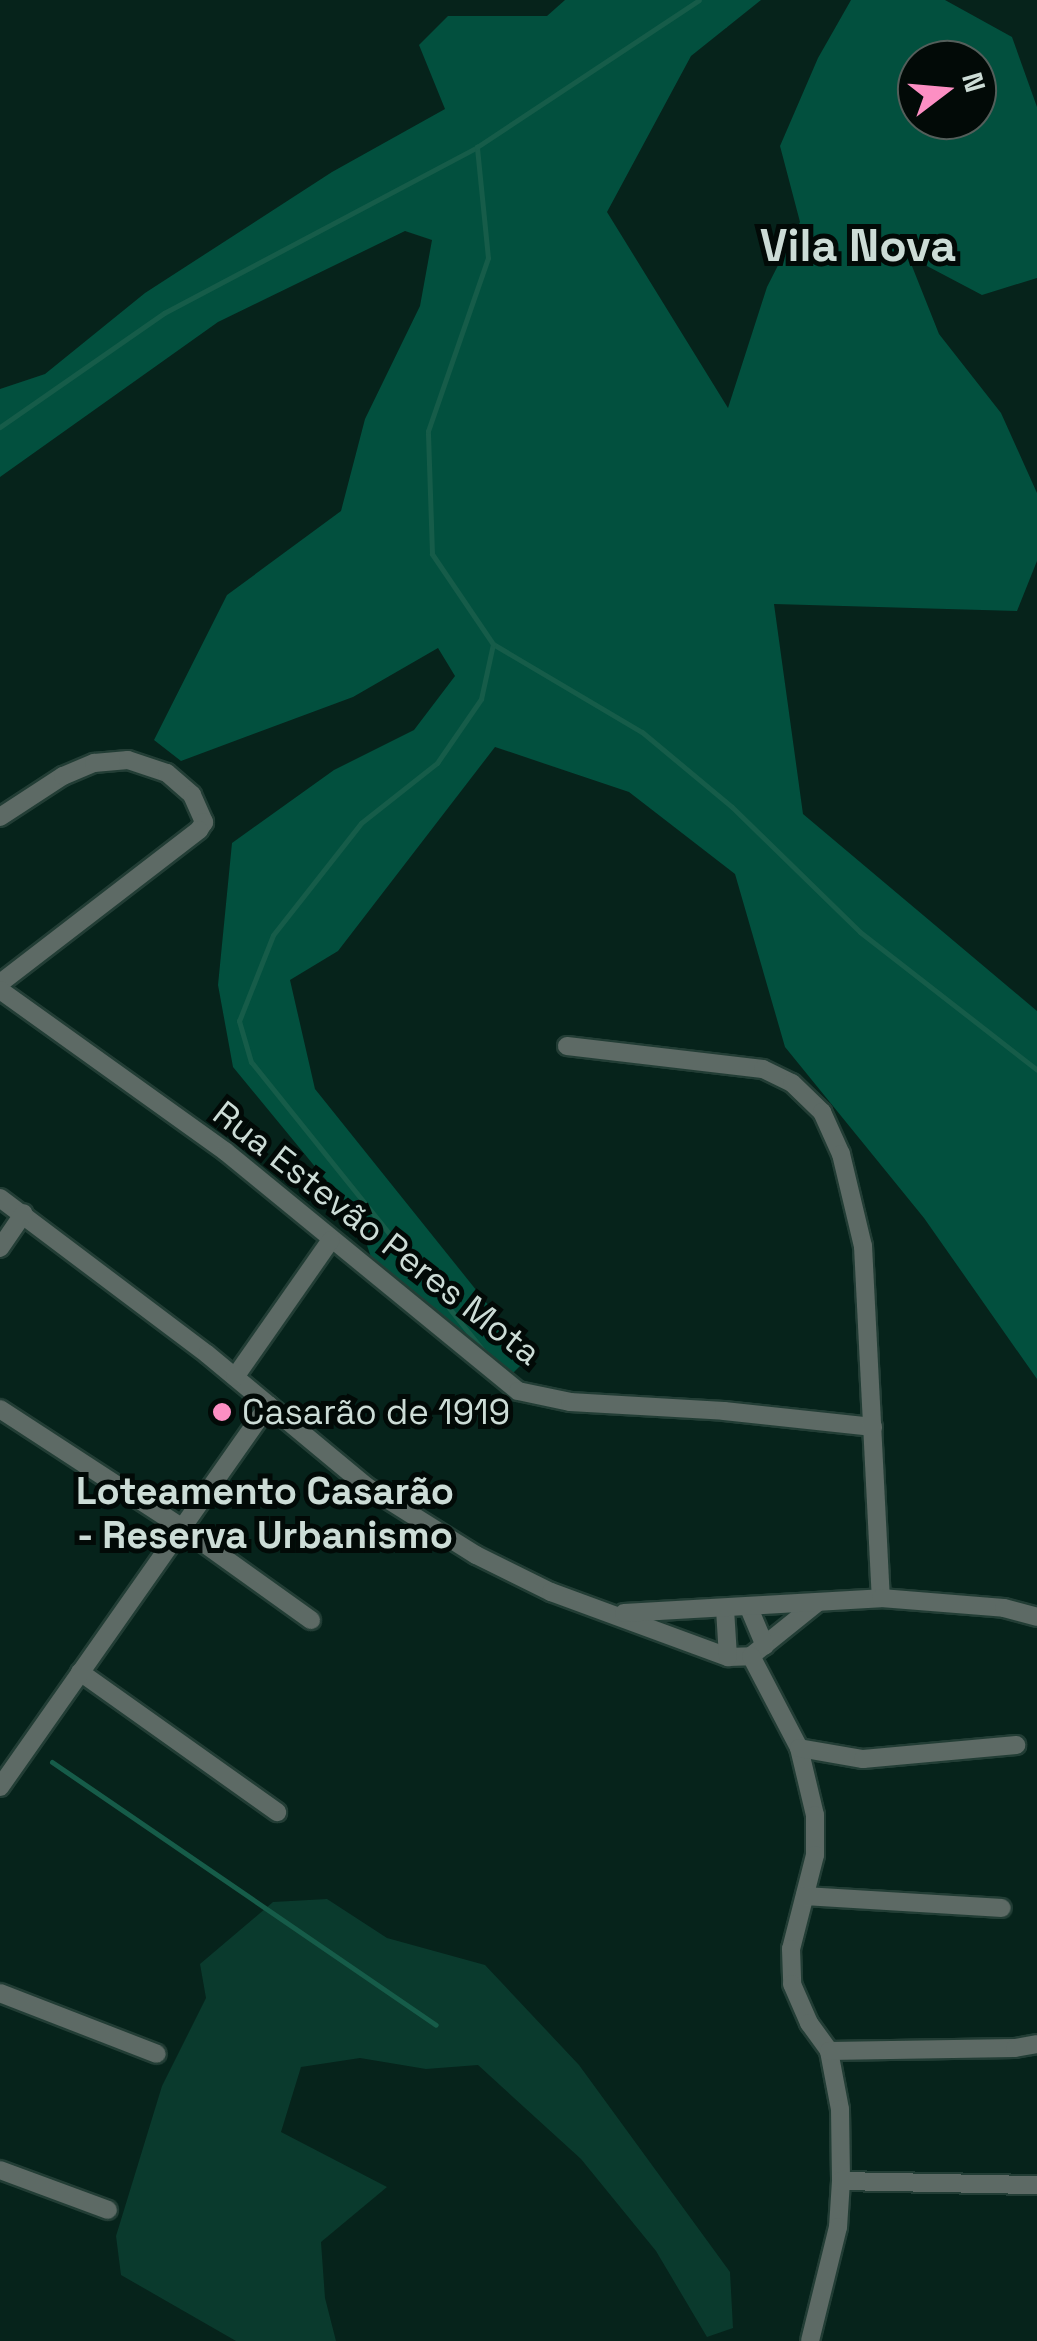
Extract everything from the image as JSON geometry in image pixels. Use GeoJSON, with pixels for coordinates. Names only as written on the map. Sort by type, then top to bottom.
{"type":"FeatureCollection","features":[{"type":"Feature","properties":{"kind":"street"},"geometry":{"type":"LineString","coordinates":[[0,817],[78,770],[128,760],[167,773],[192,795],[202,814],[199,830],[0,986]]}},
{"type":"Feature","properties":{"kind":"street","name":"Rua Estevão Peres Mota"},"geometry":{"type":"LineString","coordinates":[[0,986],[226,1152],[518,1391],[570,1402],[873,1427]]}},
{"type":"Feature","properties":{"kind":"street"},"geometry":{"type":"LineString","coordinates":[[568,1046],[763,1069],[792,1083],[822,1112],[842,1154],[863,1246],[880,1598]]}},
{"type":"Feature","properties":{"kind":"street"},"geometry":{"type":"LineString","coordinates":[[0,1198],[235,1376],[366,1486],[476,1555],[551,1592],[728,1657],[758,1651],[817,1603]]}},
{"type":"Feature","properties":{"kind":"street"},"geometry":{"type":"LineString","coordinates":[[0,1248],[24,1214]]}},
{"type":"Feature","properties":{"kind":"street"},"geometry":{"type":"LineString","coordinates":[[235,1376],[331,1240]]}},
{"type":"Feature","properties":{"kind":"street"},"geometry":{"type":"LineString","coordinates":[[0,1787],[268,1405]]}},
{"type":"Feature","properties":{"kind":"street"},"geometry":{"type":"LineString","coordinates":[[0,1409],[182,1528],[310,1620]]}},
{"type":"Feature","properties":{"kind":"street"},"geometry":{"type":"LineString","coordinates":[[613,1614],[880,1598],[1004,1608],[1037,1617]]}},
{"type":"Feature","properties":{"kind":"street"},"geometry":{"type":"LineString","coordinates":[[749,1608],[758,1651],[798,1748],[815,1815],[815,1855],[791,1949],[792,1984],[810,2023],[830,2051],[840,2109],[842,2181],[838,2228],[810,2341]]}},
{"type":"Feature","properties":{"kind":"street"},"geometry":{"type":"LineString","coordinates":[[724,1609],[728,1657]]}},
{"type":"Feature","properties":{"kind":"street"},"geometry":{"type":"LineString","coordinates":[[80,1672],[277,1812]]}},
{"type":"Feature","properties":{"kind":"street"},"geometry":{"type":"LineString","coordinates":[[798,1748],[862,1759],[1016,1744]]}},
{"type":"Feature","properties":{"kind":"street"},"geometry":{"type":"LineString","coordinates":[[805,1896],[1002,1908]]}},
{"type":"Feature","properties":{"kind":"street"},"geometry":{"type":"LineString","coordinates":[[0,1993],[158,2054]]}},
{"type":"Feature","properties":{"kind":"street"},"geometry":{"type":"LineString","coordinates":[[830,2051],[1015,2048],[1037,2044]]}},
{"type":"Feature","properties":{"kind":"street"},"geometry":{"type":"LineString","coordinates":[[0,2170],[108,2210]]}},
{"type":"Feature","properties":{"kind":"street"},"geometry":{"type":"LineString","coordinates":[[842,2181],[1037,2185]]}},
{"type":"Feature","properties":{"kind":"green space"},"geometry":{"type":"Polygon","coordinates":[[[565,0],[761,0],[691,56],[607,212],[728,408],[767,287],[800,222],[780,146],[818,58],[851,0],[945,0],[1012,37],[1037,107],[1037,278],[982,295],[908,256],[939,334],[1001,413],[1037,493],[1037,561],[1017,611],[774,604],[803,814],[1037,1011],[1037,1379],[924,1218],[785,1047],[735,874],[629,792],[495,747],[338,951],[290,980],[315,1089],[497,1316],[526,1360],[510,1376],[374,1266],[358,1219],[233,1067],[218,985],[232,843],[334,770],[414,730],[455,676],[438,648],[353,697],[181,761],[154,740],[227,595],[341,511],[365,419],[420,306],[432,240],[405,231],[218,322],[0,477],[0,389],[45,374],[145,293],[332,172],[445,109],[419,45],[448,16],[547,16],[565,0]]]}},
{"type":"Feature","properties":{"kind":"green space"},"geometry":{"type":"Polygon","coordinates":[[[327,1899],[387,1938],[485,1965],[579,2065],[730,2272],[733,2328],[707,2337],[656,2251],[581,2159],[478,2065],[426,2069],[360,2058],[301,2067],[281,2132],[387,2187],[321,2242],[325,2298],[336,2341],[236,2341],[121,2275],[116,2236],[162,2086],[206,1998],[200,1964],[273,1902],[327,1899]]]}},
{"type":"Feature","properties":{"kind":"waterway"},"geometry":{"type":"LineString","coordinates":[[486,1354],[251,1062],[239,1021],[273,935],[361,823],[437,763],[481,699],[493,644],[432,554],[428,431],[488,258],[477,147],[699,0]]}},
{"type":"Feature","properties":{"kind":"waterway"},"geometry":{"type":"LineString","coordinates":[[0,427],[164,313],[477,147]]}},
{"type":"Feature","properties":{"kind":"waterway"},"geometry":{"type":"LineString","coordinates":[[493,644],[642,732],[732,807],[860,932],[1037,1070]]}},
{"type":"Feature","properties":{"kind":"waterway"},"geometry":{"type":"LineString","coordinates":[[52,1762],[436,2025]]}},
{"type":"Feature","properties":{"kind":"place","name":"Casarão de 1919"},"geometry":{"type":"Point","coordinates":[222,1412]}},
{"type":"Feature","properties":{"kind":"district","name":"Vila Nova"},"geometry":{"type":"Point","coordinates":[858,246]}},
{"type":"Feature","properties":{"kind":"district","name":"Loteamento Casarão - Reserva Urbanismo"},"geometry":{"type":"Point","coordinates":[265,1514]}}]}
